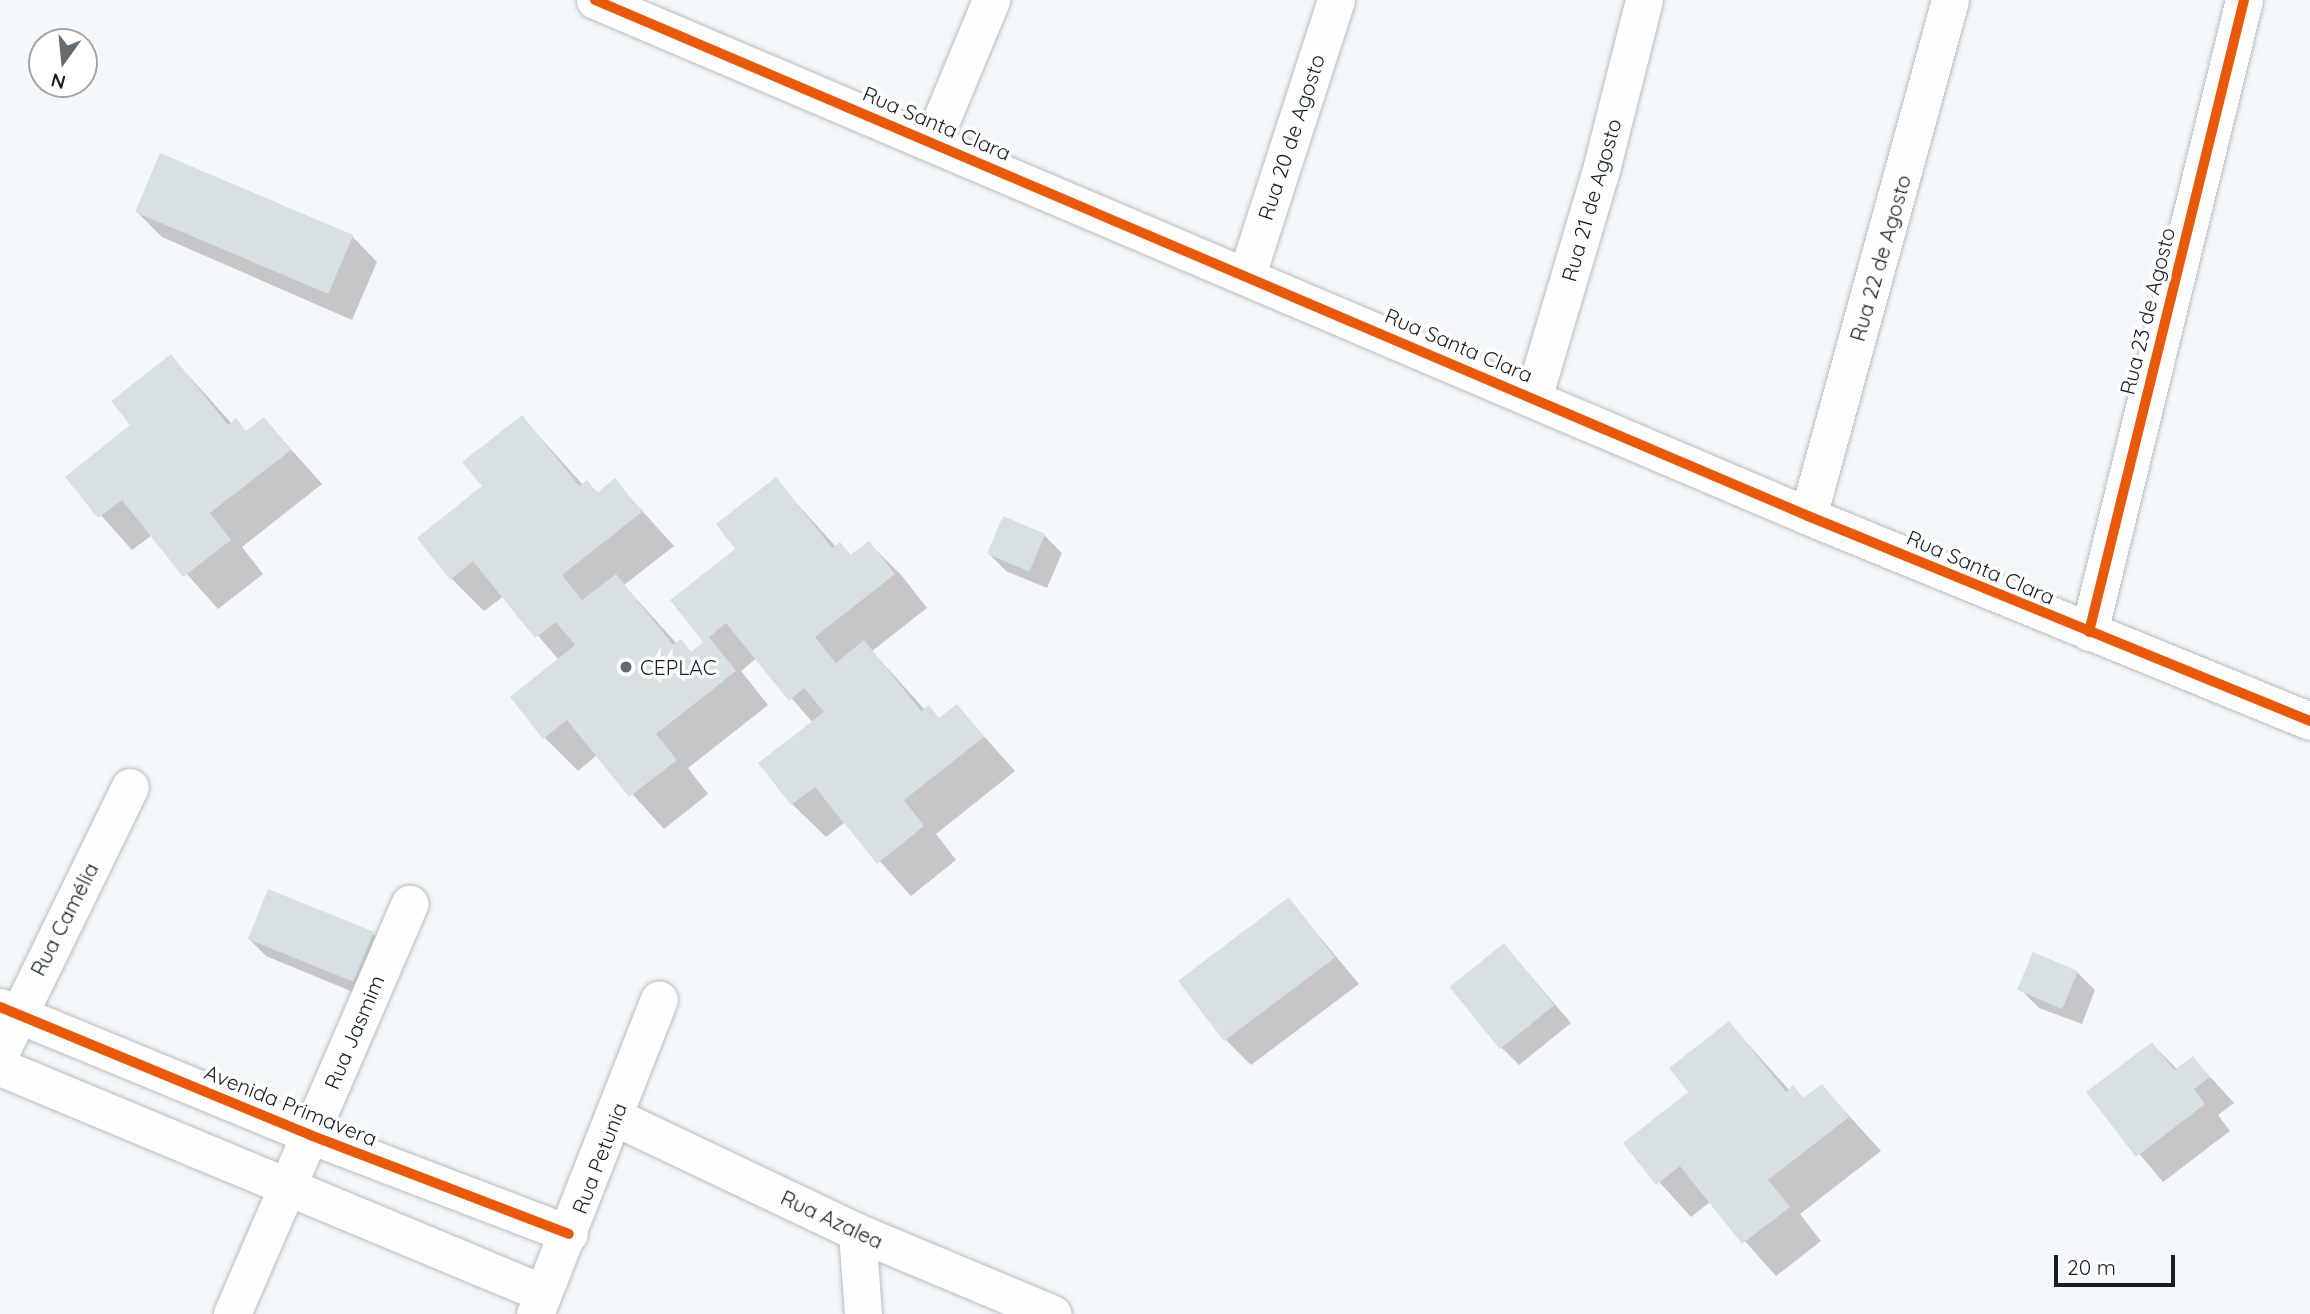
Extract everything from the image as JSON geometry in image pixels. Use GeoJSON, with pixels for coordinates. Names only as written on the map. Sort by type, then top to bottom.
{"type":"FeatureCollection","features":[{"type":"Feature","properties":{"kind":"street","name":"Rua Santa Clara"},"geometry":{"type":"LineString","coordinates":[[595,0],[641,9],[932,142],[1247,274],[1808,516],[2310,721]]}},
{"type":"Feature","properties":{"kind":"street"},"geometry":{"type":"LineString","coordinates":[[932,142],[991,0]]}},
{"type":"Feature","properties":{"kind":"street","name":"Rua 20 de Agosto"},"geometry":{"type":"LineString","coordinates":[[1247,274],[1336,0]]}},
{"type":"Feature","properties":{"kind":"street","name":"Rua 21 de Agosto"},"geometry":{"type":"LineString","coordinates":[[1533,398],[1602,166],[1644,0]]}},
{"type":"Feature","properties":{"kind":"street","name":"Rua 22 de Agosto"},"geometry":{"type":"LineString","coordinates":[[1808,516],[1950,0]]}},
{"type":"Feature","properties":{"kind":"street","name":"Rua 23 de Agosto"},"geometry":{"type":"LineString","coordinates":[[2089,632],[2244,0]]}},
{"type":"Feature","properties":{"kind":"street","name":"Rua Camélia"},"geometry":{"type":"LineString","coordinates":[[0,1053],[8,1011],[130,787]]}},
{"type":"Feature","properties":{"kind":"street","name":"Rua Jasmim"},"geometry":{"type":"LineString","coordinates":[[232,1314],[289,1189],[409,904]]}},
{"type":"Feature","properties":{"kind":"street","name":"Rua Petunia"},"geometry":{"type":"LineString","coordinates":[[539,1304],[569,1234],[659,1000]]}},
{"type":"Feature","properties":{"kind":"street","name":"Avenida Primavera"},"geometry":{"type":"LineString","coordinates":[[8,1011],[310,1135],[569,1234]]}},
{"type":"Feature","properties":{"kind":"street"},"geometry":{"type":"LineString","coordinates":[[0,1067],[289,1189],[539,1304]]}},
{"type":"Feature","properties":{"kind":"street","name":"Rua Azalea"},"geometry":{"type":"LineString","coordinates":[[615,1117],[857,1232],[1053,1314]]}},
{"type":"Feature","properties":{"kind":"street"},"geometry":{"type":"LineString","coordinates":[[857,1232],[863,1314]]}},
{"type":"Feature","properties":{"kind":"building"},"geometry":{"type":"Polygon","coordinates":[[[160,153],[353,235],[328,294],[135,212],[160,153]]]}},
{"type":"Feature","properties":{"kind":"building"},"geometry":{"type":"Polygon","coordinates":[[[171,354],[228,425],[236,418],[246,431],[264,417],[291,450],[210,513],[231,540],[183,577],[122,500],[98,518],[65,477],[130,425],[111,401],[171,354]]]}},
{"type":"Feature","properties":{"kind":"building"},"geometry":{"type":"Polygon","coordinates":[[[522,415],[579,486],[587,480],[597,493],[615,478],[642,512],[562,575],[582,600],[616,574],[673,645],[681,639],[691,652],[703,642],[670,600],[735,549],[716,524],[776,477],[832,548],[840,542],[850,555],[869,541],[895,574],[815,637],[836,663],[864,640],[921,711],[929,705],[939,718],[957,704],[984,737],[904,800],[924,826],[877,864],[815,787],[791,805],[758,763],[824,712],[804,688],[789,701],[726,623],[709,637],[736,671],[656,734],[677,760],[629,797],[567,720],[543,739],[510,697],[575,645],[556,622],[535,638],[473,561],[450,580],[417,538],[482,486],[462,462],[522,415]]]}},
{"type":"Feature","properties":{"kind":"building"},"geometry":{"type":"Polygon","coordinates":[[[1003,516],[1045,534],[1029,572],[987,554],[1003,516]]]}},
{"type":"Feature","properties":{"kind":"building"},"geometry":{"type":"Polygon","coordinates":[[[268,889],[374,932],[353,982],[248,939],[268,889]]]}},
{"type":"Feature","properties":{"kind":"building"},"geometry":{"type":"Polygon","coordinates":[[[1289,897],[1335,958],[1224,1041],[1178,981],[1289,897]]]}},
{"type":"Feature","properties":{"kind":"building"},"geometry":{"type":"Polygon","coordinates":[[[1504,943],[1554,1005],[1500,1049],[1450,987],[1504,943]]]}},
{"type":"Feature","properties":{"kind":"building"},"geometry":{"type":"Polygon","coordinates":[[[2033,952],[2078,971],[2062,1009],[2017,990],[2033,952]]]}},
{"type":"Feature","properties":{"kind":"building"},"geometry":{"type":"Polygon","coordinates":[[[1729,1021],[1786,1092],[1793,1085],[1803,1098],[1822,1084],[1849,1117],[1768,1180],[1790,1207],[1742,1244],[1680,1166],[1656,1185],[1623,1143],[1688,1092],[1669,1068],[1729,1021]]]}},
{"type":"Feature","properties":{"kind":"building"},"geometry":{"type":"Polygon","coordinates":[[[2152,1042],[2174,1070],[2193,1056],[2210,1077],[2194,1089],[2205,1104],[2136,1157],[2086,1092],[2152,1042]]]}},
{"type":"Feature","properties":{"kind":"cycle path"},"geometry":{"type":"LineString","coordinates":[[595,0],[1808,516],[2310,721]]}},
{"type":"Feature","properties":{"kind":"cycle path"},"geometry":{"type":"LineString","coordinates":[[2089,632],[2244,0]]}},
{"type":"Feature","properties":{"kind":"cycle path"},"geometry":{"type":"LineString","coordinates":[[0,1007],[310,1135],[569,1234]]}},
{"type":"Feature","properties":{"kind":"place","name":"CEPLAC"},"geometry":{"type":"Point","coordinates":[626,667]}}]}
